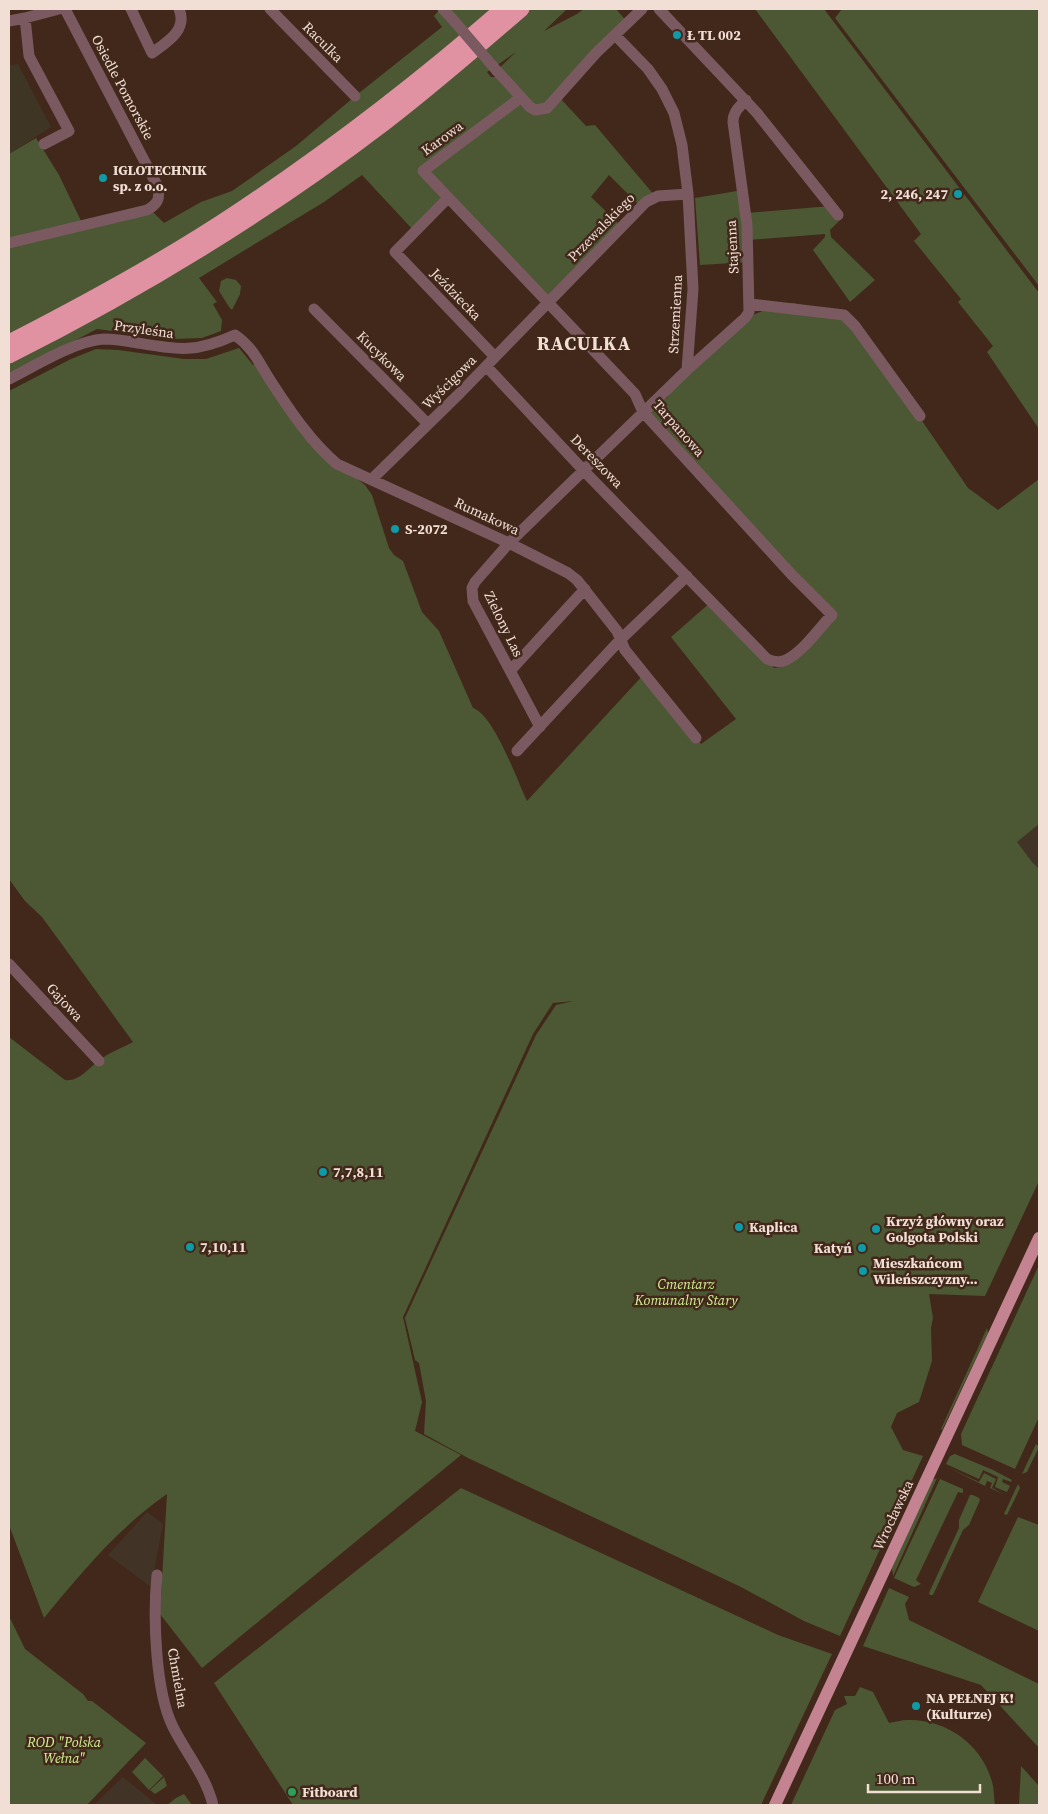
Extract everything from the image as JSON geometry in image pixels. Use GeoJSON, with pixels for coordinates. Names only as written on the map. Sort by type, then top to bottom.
{"type":"FeatureCollection","features":[{"type":"Feature","properties":{"kind":"highway"},"geometry":{"type":"LineString","coordinates":[[9,342],[180,248],[253,201],[378,112],[502,9]]}},
{"type":"Feature","properties":{"kind":"highway"},"geometry":{"type":"LineString","coordinates":[[9,356],[128,293],[244,222],[385,122],[462,61],[522,9]]}},
{"type":"Feature","properties":{"kind":"main road","name":"Wrocławska"},"geometry":{"type":"LineString","coordinates":[[775,1805],[1039,1238]]}},
{"type":"Feature","properties":{"kind":"street"},"geometry":{"type":"LineString","coordinates":[[9,21],[59,9]]}},
{"type":"Feature","properties":{"kind":"street","name":"Osiedle Pomorskie"},"geometry":{"type":"LineString","coordinates":[[9,243],[147,210],[155,205],[160,197],[158,187],[65,9]]}},
{"type":"Feature","properties":{"kind":"street"},"geometry":{"type":"LineString","coordinates":[[131,9],[152,53],[176,34],[181,25],[182,15],[180,9]]}},
{"type":"Feature","properties":{"kind":"street","name":"Raculka"},"geometry":{"type":"LineString","coordinates":[[270,9],[355,96]]}},
{"type":"Feature","properties":{"kind":"street"},"geometry":{"type":"LineString","coordinates":[[443,9],[520,98],[535,110],[547,108],[596,53],[642,9]]}},
{"type":"Feature","properties":{"kind":"street"},"geometry":{"type":"LineString","coordinates":[[659,9],[746,100],[838,215]]}},
{"type":"Feature","properties":{"kind":"street"},"geometry":{"type":"LineString","coordinates":[[25,18],[30,59],[68,131],[44,144]]}},
{"type":"Feature","properties":{"kind":"street","name":"Strzemienna"},"geometry":{"type":"LineString","coordinates":[[509,543],[687,370],[693,295],[688,194],[682,145],[674,113],[668,100],[648,69],[615,35]]}},
{"type":"Feature","properties":{"kind":"street","name":"Karowa"},"geometry":{"type":"LineString","coordinates":[[448,198],[423,170],[520,98]]}},
{"type":"Feature","properties":{"kind":"street","name":"Stajenna"},"geometry":{"type":"LineString","coordinates":[[746,100],[733,115],[733,122],[747,225],[750,304]]}},
{"type":"Feature","properties":{"kind":"street","name":"Przewalskiego"},"geometry":{"type":"LineString","coordinates":[[548,304],[646,202],[658,196],[688,194]]}},
{"type":"Feature","properties":{"kind":"street","name":"Jeździecka"},"geometry":{"type":"LineString","coordinates":[[448,198],[395,252],[495,357]]}},
{"type":"Feature","properties":{"kind":"street","name":"Tarpanowa"},"geometry":{"type":"LineString","coordinates":[[448,198],[635,394],[643,412],[792,575],[832,615],[787,660],[773,662],[767,659]]}},
{"type":"Feature","properties":{"kind":"street","name":"Wyścigowa"},"geometry":{"type":"LineString","coordinates":[[371,480],[548,304]]}},
{"type":"Feature","properties":{"kind":"street"},"geometry":{"type":"LineString","coordinates":[[687,370],[745,318],[749,312],[750,304],[844,315],[855,326],[920,416]]}},
{"type":"Feature","properties":{"kind":"street","name":"Kucykowa"},"geometry":{"type":"LineString","coordinates":[[314,309],[428,424]]}},
{"type":"Feature","properties":{"kind":"street","name":"Przyleśna"},"geometry":{"type":"LineString","coordinates":[[9,379],[82,343],[103,339],[190,349],[209,346],[235,335],[248,344]]}},
{"type":"Feature","properties":{"kind":"street","name":"Rumakowa"},"geometry":{"type":"LineString","coordinates":[[248,344],[270,382],[324,453],[338,464],[568,572],[585,589],[617,631],[625,650],[696,738]]}},
{"type":"Feature","properties":{"kind":"street","name":"Dereszowa"},"geometry":{"type":"LineString","coordinates":[[486,366],[767,659]]}},
{"type":"Feature","properties":{"kind":"street","name":"Zielony Las"},"geometry":{"type":"LineString","coordinates":[[509,543],[475,582],[472,594],[540,727]]}},
{"type":"Feature","properties":{"kind":"street"},"geometry":{"type":"LineString","coordinates":[[517,751],[620,640],[687,576]]}},
{"type":"Feature","properties":{"kind":"street","name":"Zielony Las"},"geometry":{"type":"LineString","coordinates":[[510,671],[585,589]]}},
{"type":"Feature","properties":{"kind":"street","name":"Gajowa"},"geometry":{"type":"LineString","coordinates":[[9,964],[99,1061]]}},
{"type":"Feature","properties":{"kind":"street","name":"Chmielna"},"geometry":{"type":"LineString","coordinates":[[157,1575],[155,1620],[157,1658],[165,1705],[172,1725],[209,1792],[213,1805]]}},
{"type":"Feature","properties":{"kind":"shaded area"},"geometry":{"type":"Polygon","coordinates":[[[18,64],[51,127],[9,154],[9,65],[18,64]]]}},
{"type":"Feature","properties":{"kind":"shaded area"},"geometry":{"type":"Polygon","coordinates":[[[1039,824],[1039,869],[1016,842],[1039,824]]]}},
{"type":"Feature","properties":{"kind":"shaded area"},"geometry":{"type":"Polygon","coordinates":[[[147,1512],[163,1524],[151,1587],[108,1555],[147,1512]]]}},
{"type":"Feature","properties":{"kind":"shaded area"},"geometry":{"type":"Polygon","coordinates":[[[124,1778],[157,1805],[94,1805],[124,1778]]]}},
{"type":"Feature","properties":{"kind":"green space"},"geometry":{"type":"Polygon","coordinates":[[[440,9],[567,9],[544,31],[584,9],[616,9],[628,23],[560,98],[586,126],[595,125],[655,196],[641,207],[609,175],[591,197],[622,228],[550,304],[449,199],[415,232],[362,175],[324,202],[199,278],[217,302],[213,304],[222,320],[221,331],[202,338],[174,339],[97,329],[9,375],[9,154],[36,138],[59,175],[83,225],[150,209],[164,223],[201,202],[232,191],[296,146],[442,27],[434,16],[440,9]],[[516,52],[487,72],[491,77],[496,77],[496,71],[516,52]]]}},
{"type":"Feature","properties":{"kind":"green space"},"geometry":{"type":"Polygon","coordinates":[[[755,9],[824,9],[1039,293],[1039,429],[987,352],[993,346],[958,302],[961,299],[914,241],[921,234],[755,9]]]}},
{"type":"Feature","properties":{"kind":"green space"},"geometry":{"type":"Polygon","coordinates":[[[842,9],[1039,9],[1039,286],[835,18],[842,9]]]}},
{"type":"Feature","properties":{"kind":"green space"},"geometry":{"type":"Polygon","coordinates":[[[743,190],[747,213],[831,206],[842,218],[830,230],[831,237],[875,280],[850,302],[813,250],[825,237],[825,234],[748,240],[749,262],[700,265],[695,198],[743,190]]]}},
{"type":"Feature","properties":{"kind":"green space"},"geometry":{"type":"Polygon","coordinates":[[[227,278],[236,280],[241,286],[240,294],[232,310],[219,291],[221,281],[227,278]]]}},
{"type":"Feature","properties":{"kind":"green space","name":"Cmentarz Komunalny Stary"},"geometry":{"type":"Polygon","coordinates":[[[793,303],[811,307],[855,323],[968,488],[998,510],[1039,479],[1039,824],[1017,842],[1039,869],[1039,1181],[985,1296],[929,1294],[933,1318],[931,1328],[932,1361],[919,1402],[897,1413],[891,1427],[903,1450],[923,1456],[840,1636],[804,1621],[741,1587],[468,1458],[424,1434],[426,1401],[419,1363],[415,1360],[405,1318],[536,1035],[556,1005],[573,1001],[553,1003],[533,1034],[403,1317],[422,1402],[415,1431],[461,1455],[202,1668],[160,1614],[167,1494],[116,1536],[44,1618],[9,1525],[9,1037],[65,1080],[79,1077],[102,1058],[133,1042],[42,917],[25,901],[9,879],[9,391],[71,359],[96,349],[184,359],[206,359],[239,348],[253,365],[257,363],[276,396],[365,485],[372,495],[389,548],[394,555],[403,561],[422,612],[439,631],[473,708],[481,713],[497,735],[527,801],[645,673],[701,744],[736,719],[671,637],[712,601],[774,668],[781,667],[831,615],[646,411],[667,398],[677,384],[751,316],[776,305],[793,303]]]}},
{"type":"Feature","properties":{"kind":"green space"},"geometry":{"type":"Polygon","coordinates":[[[1039,1265],[1039,1417],[1015,1469],[962,1445],[961,1434],[1039,1265]]]}},
{"type":"Feature","properties":{"kind":"green space"},"geometry":{"type":"Polygon","coordinates":[[[987,1328],[988,1333],[942,1430],[941,1429],[987,1328]]]}},
{"type":"Feature","properties":{"kind":"green space"},"geometry":{"type":"Polygon","coordinates":[[[1036,1444],[1039,1447],[1027,1472],[1022,1474],[1036,1444]]]}},
{"type":"Feature","properties":{"kind":"green space"},"geometry":{"type":"Polygon","coordinates":[[[955,1454],[1012,1480],[1011,1482],[1003,1479],[1002,1482],[1010,1486],[1007,1492],[995,1487],[998,1477],[983,1470],[979,1479],[946,1464],[950,1456],[955,1454]]]}},
{"type":"Feature","properties":{"kind":"green space"},"geometry":{"type":"Polygon","coordinates":[[[945,1466],[979,1482],[984,1473],[996,1479],[992,1488],[1005,1495],[990,1488],[992,1483],[987,1481],[985,1486],[945,1466]]]}},
{"type":"Feature","properties":{"kind":"green space"},"geometry":{"type":"Polygon","coordinates":[[[937,1478],[893,1576],[892,1568],[932,1480],[937,1478]]]}},
{"type":"Feature","properties":{"kind":"green space"},"geometry":{"type":"Polygon","coordinates":[[[940,1479],[963,1489],[963,1493],[958,1492],[916,1580],[921,1584],[914,1587],[894,1578],[940,1479]]]}},
{"type":"Feature","properties":{"kind":"green space"},"geometry":{"type":"Polygon","coordinates":[[[1018,1484],[1020,1488],[1007,1515],[1004,1514],[1018,1484]]]}},
{"type":"Feature","properties":{"kind":"green space"},"geometry":{"type":"Polygon","coordinates":[[[461,1488],[778,1635],[832,1654],[761,1805],[293,1805],[214,1683],[461,1488]]]}},
{"type":"Feature","properties":{"kind":"green space"},"geometry":{"type":"Polygon","coordinates":[[[970,1495],[980,1500],[969,1525],[963,1530],[933,1595],[930,1595],[929,1593],[959,1528],[959,1520],[970,1495]]]}},
{"type":"Feature","properties":{"kind":"green space"},"geometry":{"type":"Polygon","coordinates":[[[1018,1517],[1039,1525],[1039,1631],[978,1602],[1018,1517]]]}},
{"type":"Feature","properties":{"kind":"green space"},"geometry":{"type":"Polygon","coordinates":[[[889,1588],[909,1597],[905,1604],[909,1620],[1039,1684],[1039,1748],[981,1685],[863,1646],[889,1588]]]}},
{"type":"Feature","properties":{"kind":"green space","name":"ROD \"Polska Wełna\""},"geometry":{"type":"Polygon","coordinates":[[[9,1616],[25,1649],[83,1694],[88,1701],[92,1701],[146,1743],[87,1805],[9,1805],[9,1616]]]}},
{"type":"Feature","properties":{"kind":"green space"},"geometry":{"type":"Polygon","coordinates":[[[860,1687],[873,1692],[889,1723],[906,1720],[923,1721],[937,1724],[962,1738],[982,1759],[989,1772],[995,1805],[791,1805],[835,1710],[847,1704],[844,1696],[855,1696],[860,1687]]]}},
{"type":"Feature","properties":{"kind":"green space"},"geometry":{"type":"Polygon","coordinates":[[[145,1758],[163,1776],[149,1790],[132,1772],[145,1758]]]}},
{"type":"Feature","properties":{"kind":"green space"},"geometry":{"type":"Polygon","coordinates":[[[1021,1766],[1039,1786],[1039,1805],[1019,1805],[1021,1766]]]}},
{"type":"Feature","properties":{"kind":"green space"},"geometry":{"type":"Polygon","coordinates":[[[164,1777],[167,1786],[155,1794],[150,1790],[164,1777]]]}},
{"type":"Feature","properties":{"kind":"green space"},"geometry":{"type":"Polygon","coordinates":[[[184,1794],[192,1805],[167,1805],[176,1798],[184,1794]]]}},
{"type":"Feature","properties":{"kind":"place","name":"Ł TL 002"},"geometry":{"type":"Point","coordinates":[677,35]}},
{"type":"Feature","properties":{"kind":"place","name":"IGLOTECHNIK sp. z o.o."},"geometry":{"type":"Point","coordinates":[103,178]}},
{"type":"Feature","properties":{"kind":"place","name":"2, 246, 247"},"geometry":{"type":"Point","coordinates":[958,194]}},
{"type":"Feature","properties":{"kind":"place","name":"S-2072"},"geometry":{"type":"Point","coordinates":[395,529]}},
{"type":"Feature","properties":{"kind":"place","name":"7,7,8,11"},"geometry":{"type":"Point","coordinates":[323,1172]}},
{"type":"Feature","properties":{"kind":"place","name":"Kaplica"},"geometry":{"type":"Point","coordinates":[739,1227]}},
{"type":"Feature","properties":{"kind":"place","name":"Krzyż główny oraz Golgota Polski"},"geometry":{"type":"Point","coordinates":[876,1229]}},
{"type":"Feature","properties":{"kind":"place","name":"7,10,11"},"geometry":{"type":"Point","coordinates":[190,1247]}},
{"type":"Feature","properties":{"kind":"place","name":"Katyń"},"geometry":{"type":"Point","coordinates":[862,1248]}},
{"type":"Feature","properties":{"kind":"place","name":"Mieszkańcom Wileńszczyzny..."},"geometry":{"type":"Point","coordinates":[863,1271]}},
{"type":"Feature","properties":{"kind":"place","name":"NA PEŁNEJ K! (Kulturze)"},"geometry":{"type":"Point","coordinates":[916,1706]}},
{"type":"Feature","properties":{"kind":"place","name":"Fitboard"},"geometry":{"type":"Point","coordinates":[292,1792]}},
{"type":"Feature","properties":{"kind":"district","name":"RACULKA"},"geometry":{"type":"Point","coordinates":[584,343]}}]}
